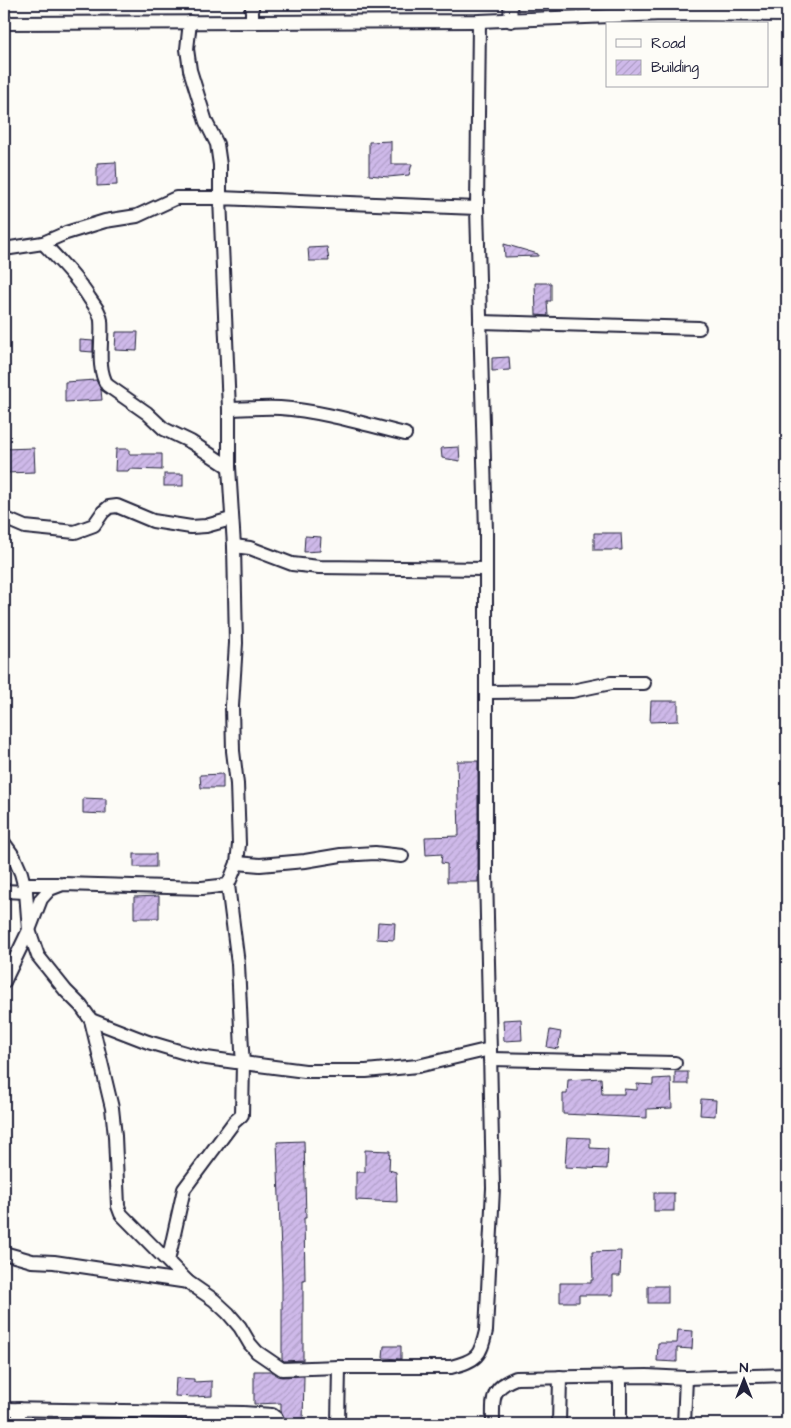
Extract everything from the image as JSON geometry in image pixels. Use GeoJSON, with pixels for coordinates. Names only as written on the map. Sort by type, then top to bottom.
{"type":"FeatureCollection","features":[{"type":"Feature","properties":{"kind":"street"},"geometry":{"type":"LineString","coordinates":[[252,4],[252,22]]}},
{"type":"Feature","properties":{"kind":"street"},"geometry":{"type":"LineString","coordinates":[[510,4],[511,20]]}},
{"type":"Feature","properties":{"kind":"street"},"geometry":{"type":"LineString","coordinates":[[4,23],[479,21],[663,9],[787,15]]}},
{"type":"Feature","properties":{"kind":"street"},"geometry":{"type":"LineString","coordinates":[[4,843],[21,873],[25,888],[29,930],[38,956],[91,1020],[112,1108],[118,1206],[121,1214],[188,1282],[214,1300],[228,1313],[240,1327],[250,1344],[263,1357],[282,1369],[451,1367],[477,1357],[482,1348],[486,1331],[494,1188],[486,872],[486,532],[477,208],[479,21]]}},
{"type":"Feature","properties":{"kind":"street"},"geometry":{"type":"LineString","coordinates":[[168,1261],[184,1189],[234,1122],[242,1115],[243,1063],[238,964],[228,885],[237,863],[239,844],[237,784],[233,751],[232,714],[236,643],[234,546],[229,467],[229,409],[220,165],[217,144],[206,122],[190,70],[187,49],[190,22]]}},
{"type":"Feature","properties":{"kind":"street"},"geometry":{"type":"LineString","coordinates":[[4,249],[43,243],[66,233],[105,221],[137,216],[176,198],[477,208]]}},
{"type":"Feature","properties":{"kind":"street"},"geometry":{"type":"LineString","coordinates":[[43,243],[74,276],[97,310],[100,319],[101,370],[107,385],[147,413],[164,429],[191,442],[229,467]]}},
{"type":"Feature","properties":{"kind":"street"},"geometry":{"type":"LineString","coordinates":[[480,322],[699,328]]}},
{"type":"Feature","properties":{"kind":"street"},"geometry":{"type":"LineString","coordinates":[[229,409],[278,408],[304,410],[405,434]]}},
{"type":"Feature","properties":{"kind":"street"},"geometry":{"type":"LineString","coordinates":[[4,518],[25,528],[75,532],[94,525],[109,507],[118,506],[153,521],[191,527],[206,526],[231,519]]}},
{"type":"Feature","properties":{"kind":"street"},"geometry":{"type":"LineString","coordinates":[[234,546],[250,548],[292,564],[319,567],[486,569]]}},
{"type":"Feature","properties":{"kind":"street"},"geometry":{"type":"LineString","coordinates":[[487,692],[572,691],[611,684],[644,683]]}},
{"type":"Feature","properties":{"kind":"street"},"geometry":{"type":"LineString","coordinates":[[237,863],[260,865],[306,861],[341,855],[375,853],[402,856]]}},
{"type":"Feature","properties":{"kind":"street"},"geometry":{"type":"LineString","coordinates":[[4,891],[63,884],[202,888],[228,885]]}},
{"type":"Feature","properties":{"kind":"street"},"geometry":{"type":"LineString","coordinates":[[4,982],[29,930],[41,898],[50,889],[63,884]]}},
{"type":"Feature","properties":{"kind":"street"},"geometry":{"type":"LineString","coordinates":[[91,1020],[148,1042],[200,1057],[305,1071],[366,1071],[418,1066],[490,1054],[675,1063]]}},
{"type":"Feature","properties":{"kind":"street"},"geometry":{"type":"LineString","coordinates":[[4,1253],[32,1261],[54,1262],[188,1282]]}},
{"type":"Feature","properties":{"kind":"street"},"geometry":{"type":"LineString","coordinates":[[338,1424],[339,1367]]}},
{"type":"Feature","properties":{"kind":"street"},"geometry":{"type":"LineString","coordinates":[[493,1424],[494,1395],[505,1382],[516,1378],[647,1376],[686,1378],[787,1375]]}},
{"type":"Feature","properties":{"kind":"street"},"geometry":{"type":"LineString","coordinates":[[620,1376],[620,1424]]}},
{"type":"Feature","properties":{"kind":"street"},"geometry":{"type":"LineString","coordinates":[[559,1424],[560,1377]]}},
{"type":"Feature","properties":{"kind":"street"},"geometry":{"type":"LineString","coordinates":[[684,1424],[686,1378]]}},
{"type":"Feature","properties":{"kind":"street"},"geometry":{"type":"LineString","coordinates":[[4,1409],[242,1419],[272,1415],[276,1418],[277,1424]]}},
{"type":"Feature","properties":{"kind":"street"},"geometry":{"type":"LineString","coordinates":[[19,1409],[19,1424]]}},
{"type":"Feature","properties":{"kind":"building"},"geometry":{"type":"Polygon","coordinates":[[[391,141],[391,164],[412,164],[409,175],[388,177],[369,175],[369,142],[391,141]]]}},
{"type":"Feature","properties":{"kind":"building"},"geometry":{"type":"Polygon","coordinates":[[[116,162],[117,185],[97,186],[97,163],[116,162]]]}},
{"type":"Feature","properties":{"kind":"building"},"geometry":{"type":"Polygon","coordinates":[[[504,244],[538,254],[538,256],[505,257],[504,244]]]}},
{"type":"Feature","properties":{"kind":"building"},"geometry":{"type":"Polygon","coordinates":[[[327,247],[329,261],[309,261],[308,248],[327,247]]]}},
{"type":"Feature","properties":{"kind":"building"},"geometry":{"type":"Polygon","coordinates":[[[535,283],[551,283],[551,301],[547,301],[548,316],[536,315],[535,283]]]}},
{"type":"Feature","properties":{"kind":"building"},"geometry":{"type":"Polygon","coordinates":[[[116,332],[138,332],[137,351],[115,350],[116,332]]]}},
{"type":"Feature","properties":{"kind":"building"},"geometry":{"type":"Polygon","coordinates":[[[80,340],[93,341],[93,352],[80,351],[80,340]]]}},
{"type":"Feature","properties":{"kind":"building"},"geometry":{"type":"Polygon","coordinates":[[[509,357],[510,370],[492,371],[492,358],[509,357]]]}},
{"type":"Feature","properties":{"kind":"building"},"geometry":{"type":"Polygon","coordinates":[[[96,380],[101,390],[102,400],[65,402],[65,382],[96,380]]]}},
{"type":"Feature","properties":{"kind":"building"},"geometry":{"type":"Polygon","coordinates":[[[459,447],[460,461],[442,458],[441,448],[459,447]]]}},
{"type":"Feature","properties":{"kind":"building"},"geometry":{"type":"Polygon","coordinates":[[[34,448],[35,472],[4,473],[4,449],[34,448]]]}},
{"type":"Feature","properties":{"kind":"building"},"geometry":{"type":"Polygon","coordinates":[[[116,449],[129,449],[129,454],[162,454],[162,470],[129,469],[128,471],[115,471],[116,449]]]}},
{"type":"Feature","properties":{"kind":"building"},"geometry":{"type":"Polygon","coordinates":[[[164,474],[183,474],[183,486],[164,486],[164,474]]]}},
{"type":"Feature","properties":{"kind":"building"},"geometry":{"type":"Polygon","coordinates":[[[594,533],[621,533],[622,550],[594,550],[594,533]]]}},
{"type":"Feature","properties":{"kind":"building"},"geometry":{"type":"Polygon","coordinates":[[[305,536],[321,537],[320,551],[304,552],[305,536]]]}},
{"type":"Feature","properties":{"kind":"building"},"geometry":{"type":"Polygon","coordinates":[[[651,701],[678,701],[678,721],[650,722],[651,701]]]}},
{"type":"Feature","properties":{"kind":"building"},"geometry":{"type":"Polygon","coordinates":[[[457,761],[478,761],[478,882],[447,882],[447,864],[441,863],[442,854],[426,855],[425,837],[459,836],[457,761]]]}},
{"type":"Feature","properties":{"kind":"building"},"geometry":{"type":"Polygon","coordinates":[[[223,774],[223,788],[201,788],[200,775],[223,774]]]}},
{"type":"Feature","properties":{"kind":"building"},"geometry":{"type":"Polygon","coordinates":[[[83,798],[106,799],[106,814],[83,813],[83,798]]]}},
{"type":"Feature","properties":{"kind":"building"},"geometry":{"type":"Polygon","coordinates":[[[134,854],[156,854],[156,867],[134,867],[134,854]]]}},
{"type":"Feature","properties":{"kind":"building"},"geometry":{"type":"Polygon","coordinates":[[[159,896],[159,918],[134,918],[134,897],[159,896]]]}},
{"type":"Feature","properties":{"kind":"building"},"geometry":{"type":"Polygon","coordinates":[[[378,922],[395,923],[394,940],[377,939],[378,922]]]}},
{"type":"Feature","properties":{"kind":"building"},"geometry":{"type":"Polygon","coordinates":[[[521,1019],[522,1040],[504,1041],[503,1020],[521,1019]]]}},
{"type":"Feature","properties":{"kind":"building"},"geometry":{"type":"Polygon","coordinates":[[[550,1030],[561,1032],[558,1049],[547,1047],[550,1030]]]}},
{"type":"Feature","properties":{"kind":"building"},"geometry":{"type":"Polygon","coordinates":[[[675,1072],[688,1072],[688,1084],[675,1084],[675,1072]]]}},
{"type":"Feature","properties":{"kind":"building"},"geometry":{"type":"Polygon","coordinates":[[[601,1078],[602,1094],[624,1094],[624,1089],[637,1090],[637,1084],[653,1085],[653,1079],[671,1078],[672,1108],[647,1109],[647,1118],[563,1114],[563,1094],[567,1094],[568,1080],[601,1078]]]}},
{"type":"Feature","properties":{"kind":"building"},"geometry":{"type":"Polygon","coordinates":[[[701,1099],[716,1100],[715,1116],[700,1115],[701,1099]]]}},
{"type":"Feature","properties":{"kind":"building"},"geometry":{"type":"Polygon","coordinates":[[[567,1137],[590,1138],[590,1148],[608,1149],[607,1169],[565,1167],[567,1137]]]}},
{"type":"Feature","properties":{"kind":"building"},"geometry":{"type":"Polygon","coordinates":[[[304,1141],[306,1218],[304,1218],[303,1360],[284,1361],[282,1359],[282,1281],[277,1142],[304,1141]]]}},
{"type":"Feature","properties":{"kind":"building"},"geometry":{"type":"Polygon","coordinates":[[[365,1150],[390,1151],[389,1170],[396,1172],[397,1202],[356,1200],[356,1172],[365,1172],[365,1150]]]}},
{"type":"Feature","properties":{"kind":"building"},"geometry":{"type":"Polygon","coordinates":[[[654,1193],[674,1193],[674,1211],[654,1211],[654,1193]]]}},
{"type":"Feature","properties":{"kind":"building"},"geometry":{"type":"Polygon","coordinates":[[[621,1251],[620,1276],[613,1276],[613,1295],[579,1295],[579,1302],[560,1302],[560,1283],[591,1283],[591,1280],[593,1280],[592,1252],[621,1251]]]}},
{"type":"Feature","properties":{"kind":"building"},"geometry":{"type":"Polygon","coordinates":[[[648,1286],[668,1286],[668,1303],[648,1303],[648,1286]]]}},
{"type":"Feature","properties":{"kind":"building"},"geometry":{"type":"Polygon","coordinates":[[[678,1330],[693,1331],[692,1349],[677,1348],[677,1362],[657,1361],[658,1343],[677,1343],[678,1330]]]}},
{"type":"Feature","properties":{"kind":"building"},"geometry":{"type":"Polygon","coordinates":[[[384,1346],[401,1346],[401,1359],[383,1358],[384,1346]]]}},
{"type":"Feature","properties":{"kind":"building"},"geometry":{"type":"Polygon","coordinates":[[[254,1371],[270,1371],[282,1377],[304,1376],[303,1424],[285,1424],[281,1403],[254,1404],[254,1371]]]}},
{"type":"Feature","properties":{"kind":"building"},"geometry":{"type":"Polygon","coordinates":[[[176,1378],[194,1379],[194,1382],[212,1381],[212,1396],[175,1396],[176,1378]]]}}]}
